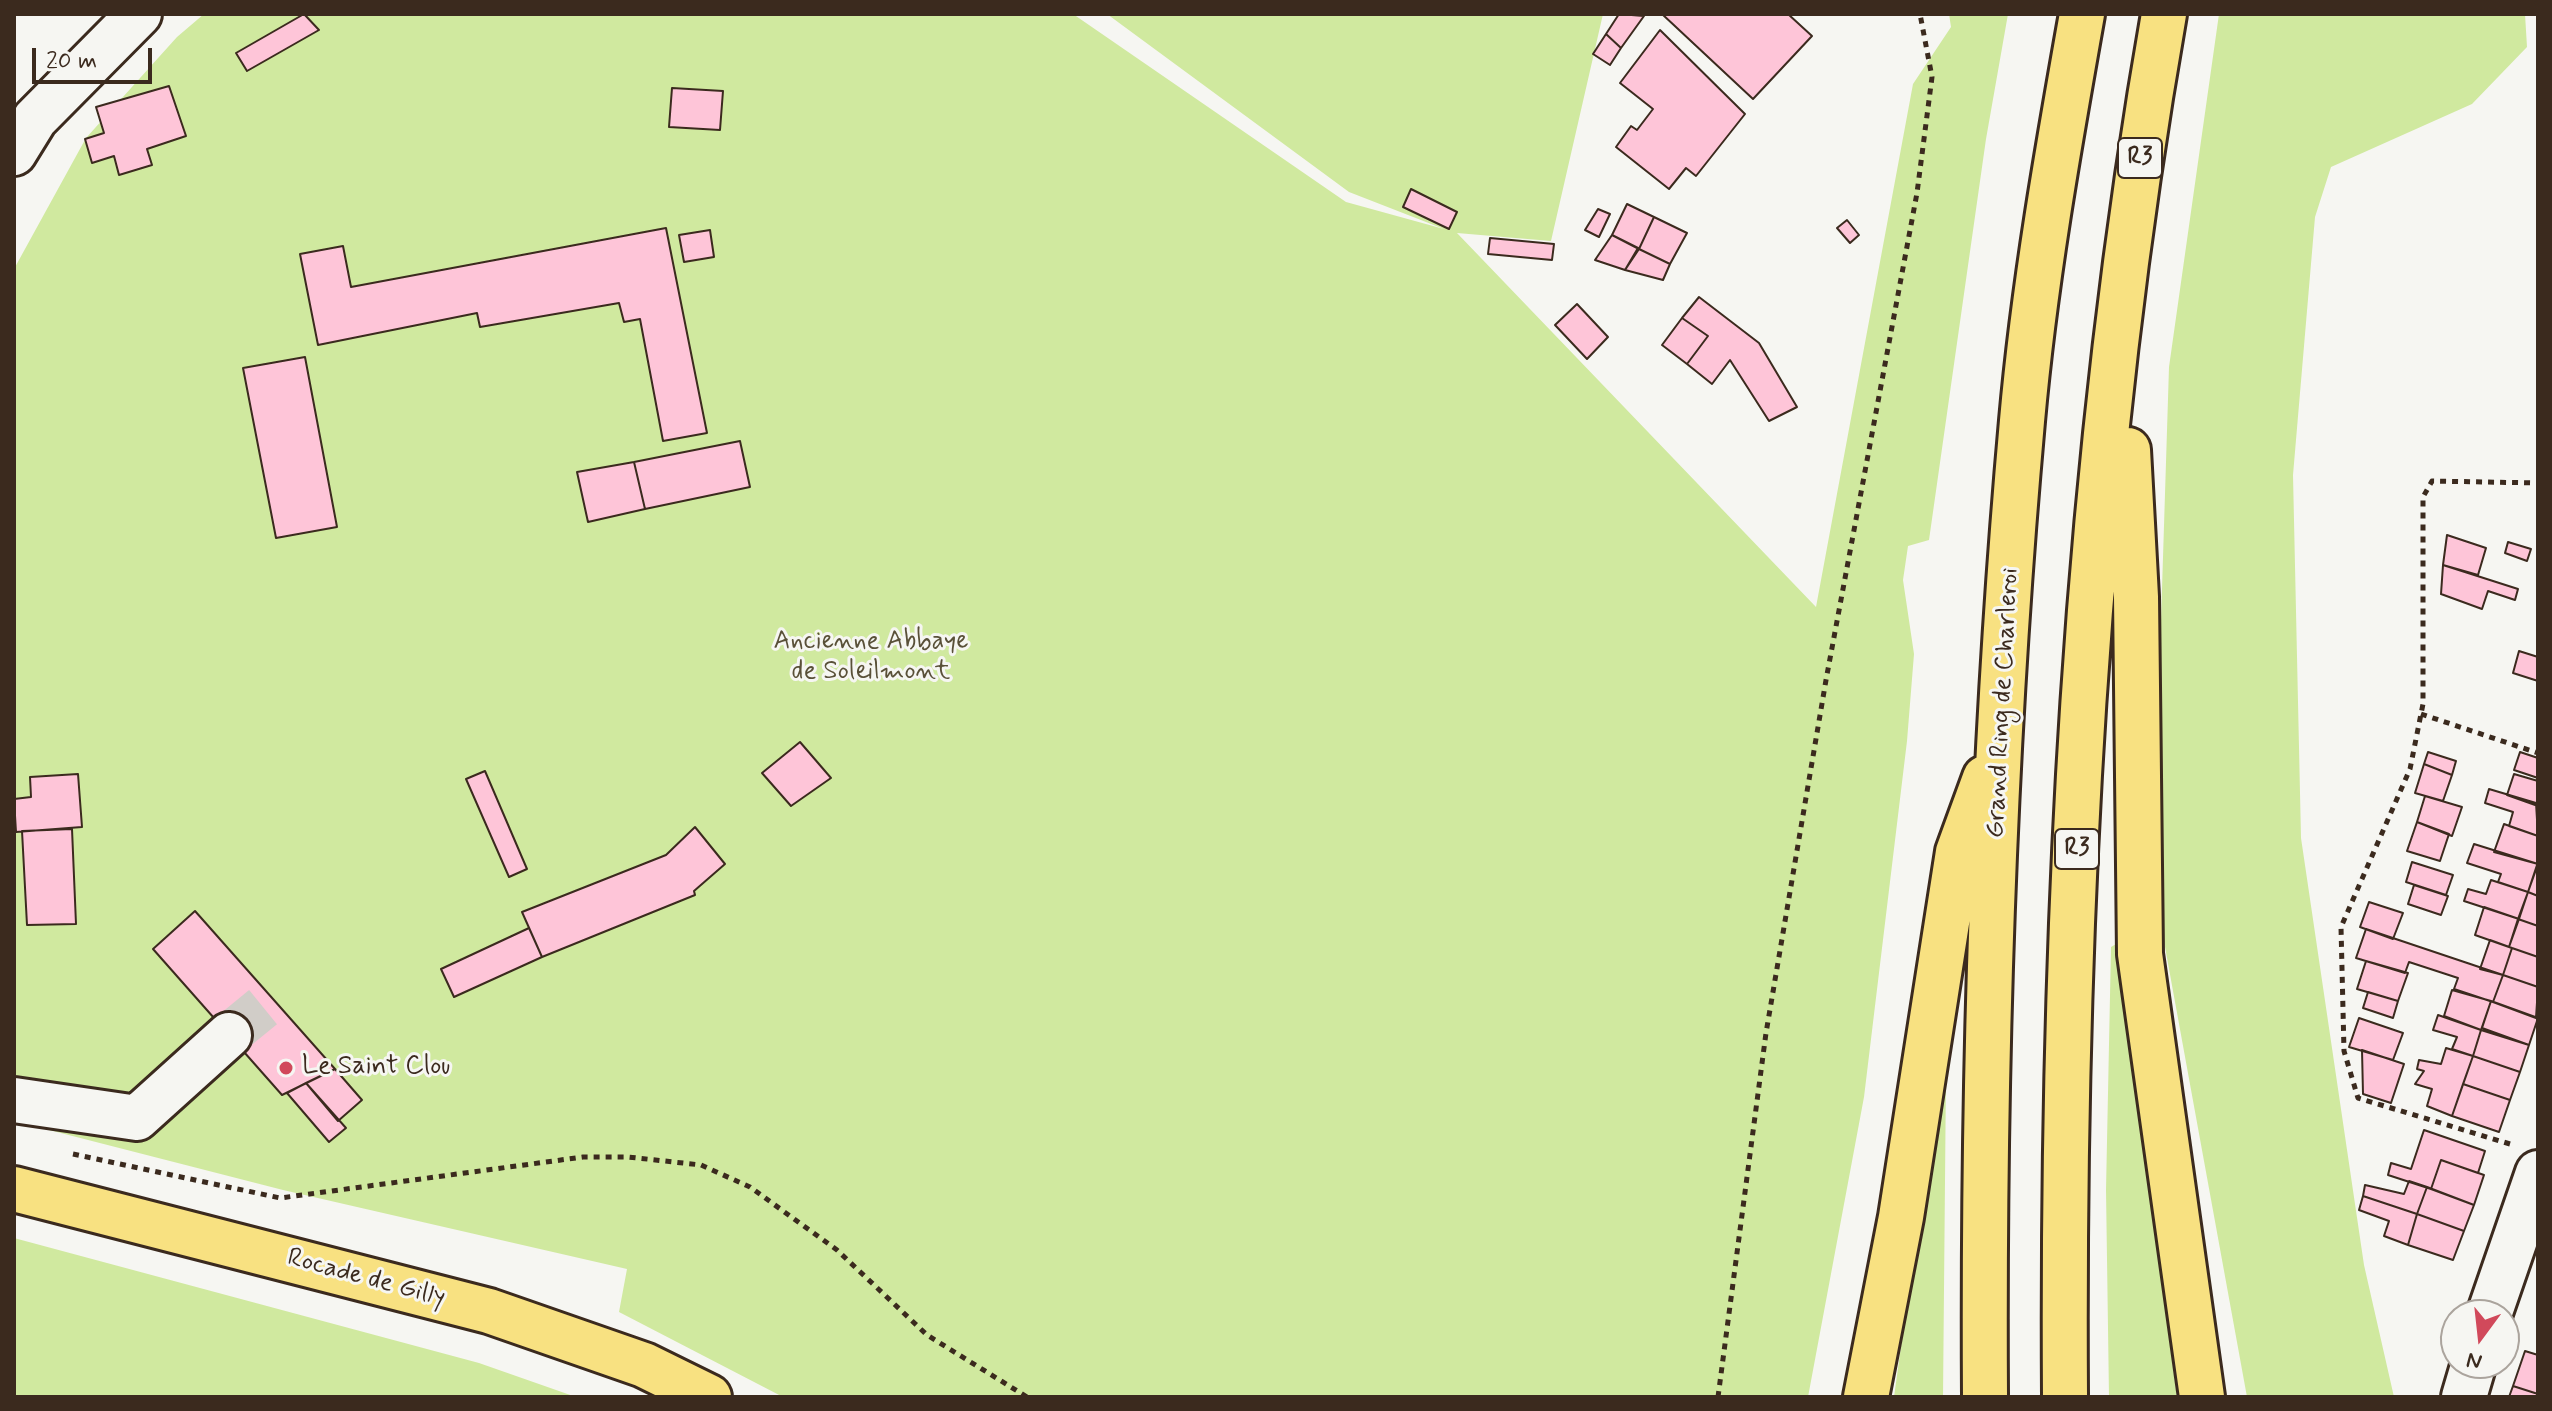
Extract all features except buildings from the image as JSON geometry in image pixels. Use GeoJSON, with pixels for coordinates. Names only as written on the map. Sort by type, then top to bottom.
{"type":"FeatureCollection","features":[{"type":"Feature","properties":{"kind":"main road","name":"Grand Ring de Charleroi"},"geometry":{"type":"LineString","coordinates":[[1985,1397],[1989,1030],[1999,742],[2022,419],[2055,167],[2082,14]]}},
{"type":"Feature","properties":{"kind":"main road","name":"R3"},"geometry":{"type":"LineString","coordinates":[[2065,1397],[2081,713],[2120,303],[2164,14]]}},
{"type":"Feature","properties":{"kind":"main road"},"geometry":{"type":"LineString","coordinates":[[2120,303],[2136,597],[2140,954],[2202,1397]]}},
{"type":"Feature","properties":{"kind":"main road"},"geometry":{"type":"LineString","coordinates":[[1866,1397],[1901,1217],[1958,852],[1999,742]]}},
{"type":"Feature","properties":{"kind":"main road","name":"Rocade de Gilly"},"geometry":{"type":"LineString","coordinates":[[14,1189],[489,1311],[644,1365],[709,1397]]}},
{"type":"Feature","properties":{"kind":"street"},"geometry":{"type":"LineString","coordinates":[[14,153],[35,119],[139,14]]}},
{"type":"Feature","properties":{"kind":"street"},"geometry":{"type":"LineString","coordinates":[[14,1100],[137,1118],[229,1035]]}},
{"type":"Feature","properties":{"kind":"street"},"geometry":{"type":"LineString","coordinates":[[2493,1299],[2530,1160]]}},
{"type":"Feature","properties":{"kind":"path"},"geometry":{"type":"LineString","coordinates":[[1718,1397],[1766,1033],[1826,680],[1917,193],[1932,77],[1920,14]]}},
{"type":"Feature","properties":{"kind":"path"},"geometry":{"type":"LineString","coordinates":[[2530,1160],[2358,1098],[2344,1051],[2341,927],[2410,769],[2421,714],[2423,497],[2432,481],[2538,483]]}},
{"type":"Feature","properties":{"kind":"path"},"geometry":{"type":"LineString","coordinates":[[2421,714],[2538,753]]}},
{"type":"Feature","properties":{"kind":"path"},"geometry":{"type":"LineString","coordinates":[[58,1151],[280,1198],[583,1157],[628,1157],[701,1165],[750,1187],[837,1250],[927,1335],[1027,1397]]}},
{"type":"Feature","properties":{"kind":"green space","name":"Ancienne Abbaye de Soleilmont"},"geometry":{"type":"Polygon","coordinates":[[[204,14],[1073,14],[1346,202],[1444,229],[1349,192],[1107,14],[1603,14],[1551,241],[1457,233],[1816,607],[1913,84],[1951,27],[1949,14],[2008,14],[1986,139],[1929,540],[1908,546],[1903,580],[1914,654],[1907,741],[1864,1097],[1808,1397],[783,1397],[619,1312],[627,1269],[283,1190],[14,1121],[14,269],[86,138],[177,37],[204,14]]]}},
{"type":"Feature","properties":{"kind":"green space"},"geometry":{"type":"Polygon","coordinates":[[[2219,14],[2525,14],[2527,47],[2472,104],[2331,167],[2315,217],[2293,475],[2301,838],[2364,1265],[2394,1397],[2247,1397],[2163,936],[2159,684],[2169,367],[2219,14]]]}},
{"type":"Feature","properties":{"kind":"green space"},"geometry":{"type":"Polygon","coordinates":[[[2116,944],[2177,1397],[2109,1397],[2106,1190],[2111,947],[2116,944]]]}},
{"type":"Feature","properties":{"kind":"green space"},"geometry":{"type":"Polygon","coordinates":[[[1939,1072],[1946,1073],[1943,1397],[1894,1397],[1939,1072]]]}},
{"type":"Feature","properties":{"kind":"green space"},"geometry":{"type":"Polygon","coordinates":[[[14,1238],[479,1363],[576,1397],[14,1397],[14,1238]]]}},
{"type":"Feature","properties":{"kind":"tunnel"},"geometry":{"type":"LineString","coordinates":[[229,1035],[273,999]]}},
{"type":"Feature","properties":{"kind":"place","name":"Le Saint Clou"},"geometry":{"type":"Point","coordinates":[286,1068]}}]}
